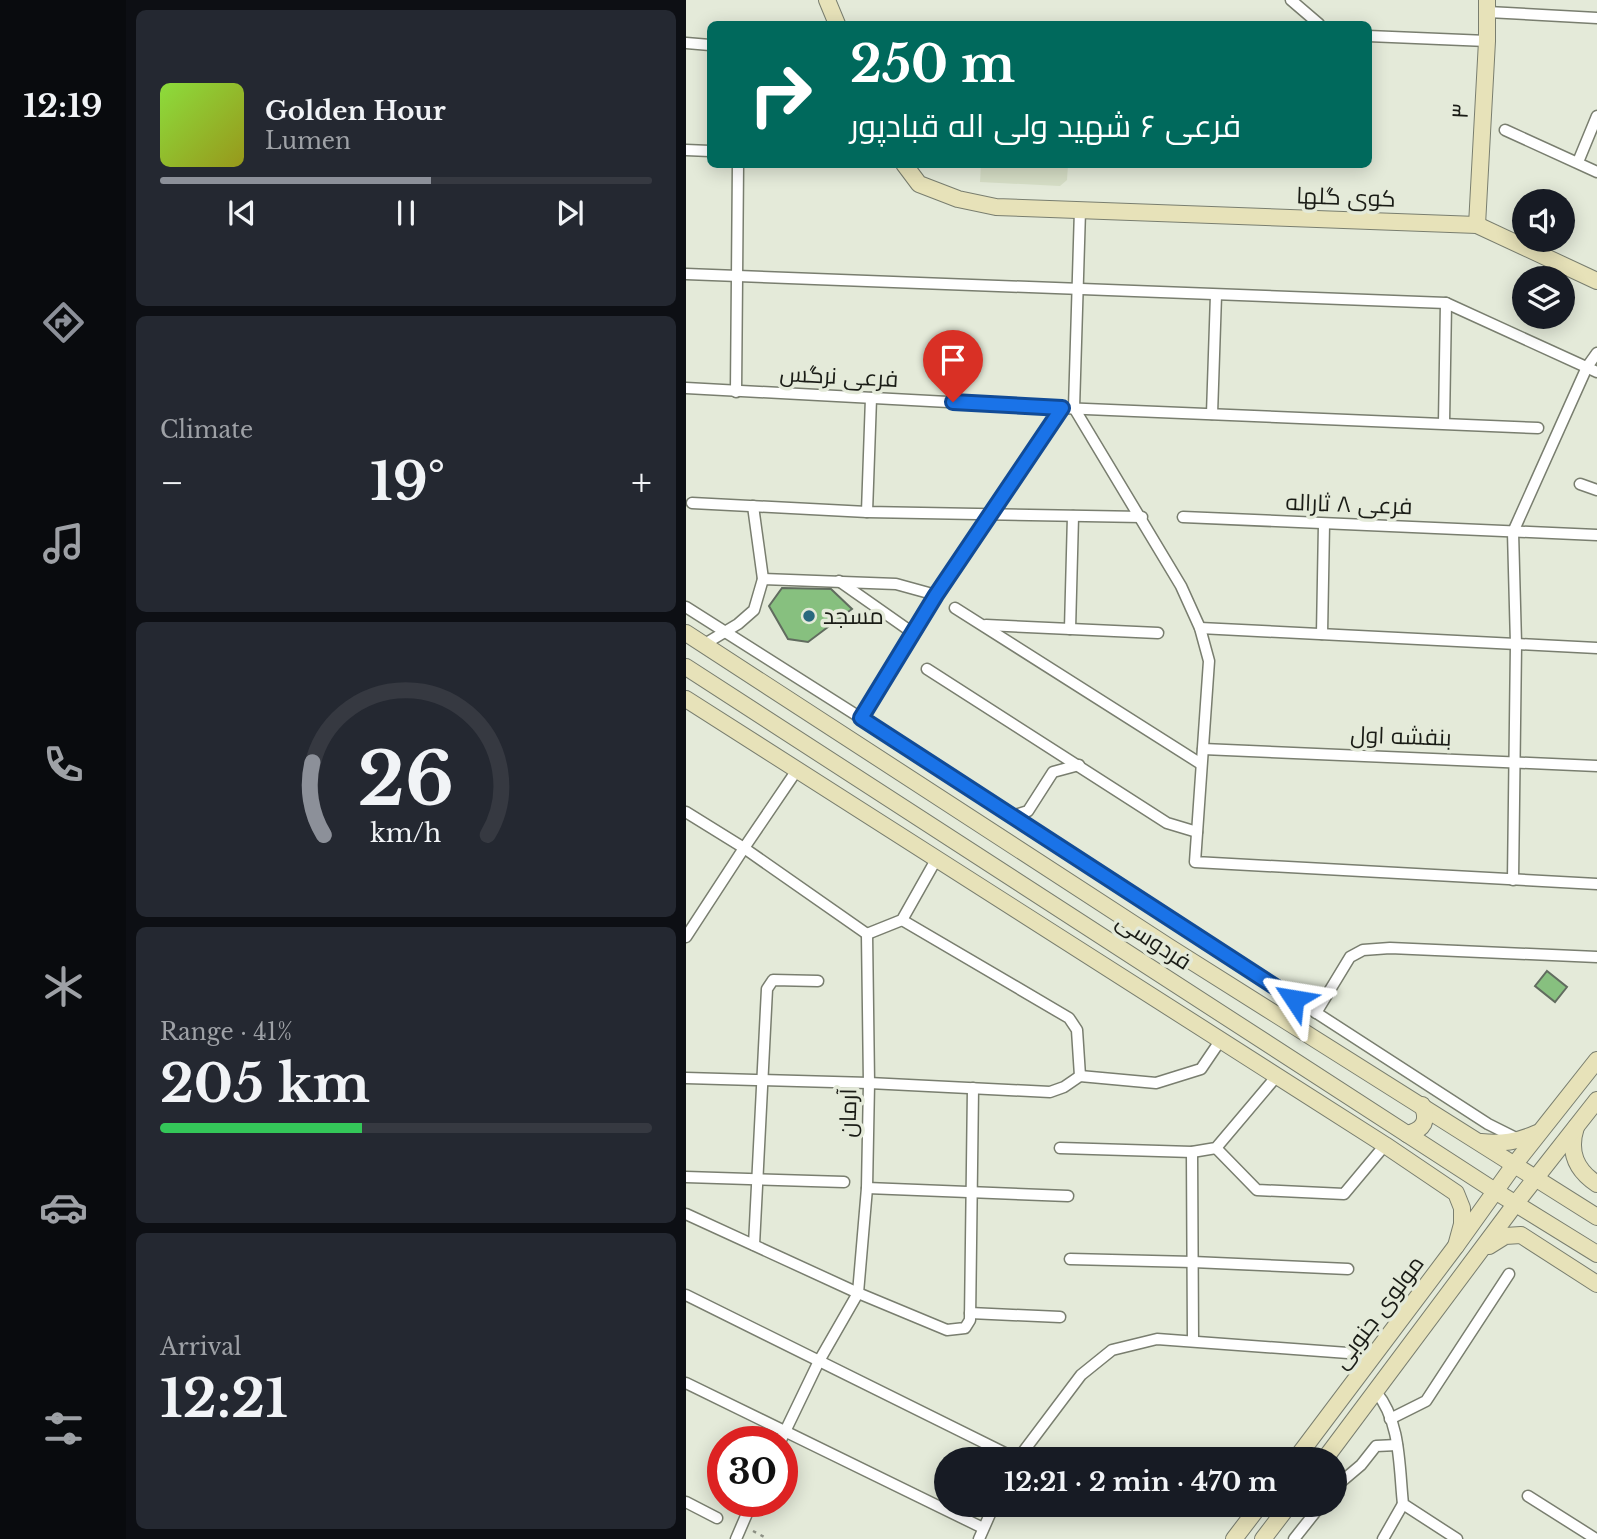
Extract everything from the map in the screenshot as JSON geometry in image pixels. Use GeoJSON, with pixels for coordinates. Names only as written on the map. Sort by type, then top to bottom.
{"type":"FeatureCollection","features":[{"type":"Feature","properties":{"kind":"street"},"geometry":{"type":"LineString","coordinates":[[827,0],[836,21]]}},
{"type":"Feature","properties":{"kind":"street"},"geometry":{"type":"LineString","coordinates":[[1291,0],[1316,21]]}},
{"type":"Feature","properties":{"kind":"street"},"geometry":{"type":"LineString","coordinates":[[1488,6],[1597,18]]}},
{"type":"Feature","properties":{"kind":"street","name":"۳"},"geometry":{"type":"LineString","coordinates":[[1477,225],[1488,6]]}},
{"type":"Feature","properties":{"kind":"street"},"geometry":{"type":"LineString","coordinates":[[1372,36],[1487,41]]}},
{"type":"Feature","properties":{"kind":"street"},"geometry":{"type":"LineString","coordinates":[[686,43],[707,45]]}},
{"type":"Feature","properties":{"kind":"street"},"geometry":{"type":"LineString","coordinates":[[1578,162],[1597,116]]}},
{"type":"Feature","properties":{"kind":"street"},"geometry":{"type":"LineString","coordinates":[[1505,130],[1597,172]]}},
{"type":"Feature","properties":{"kind":"street"},"geometry":{"type":"LineString","coordinates":[[686,150],[707,150]]}},
{"type":"Feature","properties":{"kind":"street"},"geometry":{"type":"LineString","coordinates":[[736,392],[738,168]]}},
{"type":"Feature","properties":{"kind":"street","name":"کوی گلها"},"geometry":{"type":"LineString","coordinates":[[907,168],[919,184],[958,199],[996,207],[1477,225],[1597,281]]}},
{"type":"Feature","properties":{"kind":"street"},"geometry":{"type":"LineString","coordinates":[[1080,210],[1074,408],[1142,517],[1181,586],[1200,628],[1209,661],[1195,862],[1597,884]]}},
{"type":"Feature","properties":{"kind":"street"},"geometry":{"type":"LineString","coordinates":[[686,274],[1446,303],[1592,370]]}},
{"type":"Feature","properties":{"kind":"street"},"geometry":{"type":"LineString","coordinates":[[1212,414],[1216,295]]}},
{"type":"Feature","properties":{"kind":"street"},"geometry":{"type":"LineString","coordinates":[[1444,423],[1446,303]]}},
{"type":"Feature","properties":{"kind":"street"},"geometry":{"type":"LineString","coordinates":[[1513,880],[1516,644],[1513,532],[1592,370],[1597,353]]}},
{"type":"Feature","properties":{"kind":"street","name":"فرعی نرگس"},"geometry":{"type":"LineString","coordinates":[[686,388],[1062,408],[1538,428]]}},
{"type":"Feature","properties":{"kind":"street"},"geometry":{"type":"LineString","coordinates":[[867,512],[871,398]]}},
{"type":"Feature","properties":{"kind":"street"},"geometry":{"type":"LineString","coordinates":[[861,718],[936,595],[1062,408]]}},
{"type":"Feature","properties":{"kind":"street"},"geometry":{"type":"LineString","coordinates":[[1580,484],[1597,490]]}},
{"type":"Feature","properties":{"kind":"street"},"geometry":{"type":"LineString","coordinates":[[692,503],[867,512],[1142,517]]}},
{"type":"Feature","properties":{"kind":"street"},"geometry":{"type":"LineString","coordinates":[[704,645],[738,624],[754,610],[763,579],[753,506]]}},
{"type":"Feature","properties":{"kind":"street"},"geometry":{"type":"LineString","coordinates":[[1070,629],[1073,516]]}},
{"type":"Feature","properties":{"kind":"street","name":"فرعی ۸ ثاراله"},"geometry":{"type":"LineString","coordinates":[[1183,517],[1597,535]]}},
{"type":"Feature","properties":{"kind":"street"},"geometry":{"type":"LineString","coordinates":[[1322,634],[1324,524]]}},
{"type":"Feature","properties":{"kind":"street"},"geometry":{"type":"LineString","coordinates":[[763,579],[896,583],[936,595]]}},
{"type":"Feature","properties":{"kind":"street"},"geometry":{"type":"LineString","coordinates":[[839,580],[912,633]]}},
{"type":"Feature","properties":{"kind":"street"},"geometry":{"type":"LineString","coordinates":[[686,607],[1488,1124],[1521,1140]]}},
{"type":"Feature","properties":{"kind":"street"},"geometry":{"type":"LineString","coordinates":[[955,608],[1201,764]]}},
{"type":"Feature","properties":{"kind":"street"},"geometry":{"type":"LineString","coordinates":[[983,625],[1158,633]]}},
{"type":"Feature","properties":{"kind":"street"},"geometry":{"type":"LineString","coordinates":[[1200,628],[1597,648]]}},
{"type":"Feature","properties":{"kind":"street","name":"فردوسی"},"geometry":{"type":"LineString","coordinates":[[686,634],[1169,947],[1597,1217]]}},
{"type":"Feature","properties":{"kind":"street","name":"فردوسی"},"geometry":{"type":"LineString","coordinates":[[686,667],[1495,1191],[1597,1254]]}},
{"type":"Feature","properties":{"kind":"street"},"geometry":{"type":"LineString","coordinates":[[927,669],[1167,822],[1197,832]]}},
{"type":"Feature","properties":{"kind":"street"},"geometry":{"type":"LineString","coordinates":[[686,699],[1456,1193],[1462,1208],[1462,1224],[1456,1245]]}},
{"type":"Feature","properties":{"kind":"street","name":"بنفشه اول"},"geometry":{"type":"LineString","coordinates":[[1203,749],[1597,766]]}},
{"type":"Feature","properties":{"kind":"street"},"geometry":{"type":"LineString","coordinates":[[910,778],[924,759]]}},
{"type":"Feature","properties":{"kind":"street"},"geometry":{"type":"LineString","coordinates":[[1006,813],[1015,815],[1028,811],[1053,772],[1079,765]]}},
{"type":"Feature","properties":{"kind":"street"},"geometry":{"type":"LineString","coordinates":[[686,937],[797,771]]}},
{"type":"Feature","properties":{"kind":"street"},"geometry":{"type":"LineString","coordinates":[[686,812],[744,848],[867,934],[902,920],[937,858]]}},
{"type":"Feature","properties":{"kind":"street"},"geometry":{"type":"LineString","coordinates":[[902,920],[1069,1018],[1077,1030],[1080,1076]]}},
{"type":"Feature","properties":{"kind":"street","name":"آرمان"},"geometry":{"type":"LineString","coordinates":[[858,1293],[867,1188],[867,934]]}},
{"type":"Feature","properties":{"kind":"street"},"geometry":{"type":"LineString","coordinates":[[1316,1013],[1350,957],[1363,950],[1390,948],[1597,957]]}},
{"type":"Feature","properties":{"kind":"street"},"geometry":{"type":"LineString","coordinates":[[754,1245],[767,989],[772,980],[818,981]]}},
{"type":"Feature","properties":{"kind":"street"},"geometry":{"type":"LineString","coordinates":[[686,1078],[1050,1092],[1064,1087],[1080,1076],[1156,1083],[1201,1069],[1220,1041]]}},
{"type":"Feature","properties":{"kind":"street","name":"مولوی جنوبی"},"geometry":{"type":"LineString","coordinates":[[1305,1447],[1559,1105],[1597,1060]]}},
{"type":"Feature","properties":{"kind":"street"},"geometry":{"type":"LineString","coordinates":[[1060,1148],[1192,1152],[1216,1148],[1276,1077]]}},
{"type":"Feature","properties":{"kind":"street"},"geometry":{"type":"LineString","coordinates":[[686,1214],[858,1293],[947,1330],[965,1328],[970,1320],[973,1088]]}},
{"type":"Feature","properties":{"kind":"street","name":"مولوی جنوبی"},"geometry":{"type":"LineString","coordinates":[[1334,1447],[1516,1203],[1597,1100]]}},
{"type":"Feature","properties":{"kind":"street"},"geometry":{"type":"LineString","coordinates":[[1407,1134],[1416,1132],[1423,1126],[1426,1114],[1422,1105]]}},
{"type":"Feature","properties":{"kind":"street"},"geometry":{"type":"LineString","coordinates":[[1577,1123],[1572,1142],[1574,1158],[1586,1177],[1597,1184]]}},
{"type":"Feature","properties":{"kind":"street"},"geometry":{"type":"LineString","coordinates":[[1479,1142],[1504,1144],[1521,1140],[1542,1130]]}},
{"type":"Feature","properties":{"kind":"street"},"geometry":{"type":"LineString","coordinates":[[1216,1148],[1257,1190],[1344,1194],[1385,1145]]}},
{"type":"Feature","properties":{"kind":"street"},"geometry":{"type":"LineString","coordinates":[[1192,1152],[1193,1340]]}},
{"type":"Feature","properties":{"kind":"street"},"geometry":{"type":"LineString","coordinates":[[686,1177],[844,1182]]}},
{"type":"Feature","properties":{"kind":"street"},"geometry":{"type":"LineString","coordinates":[[867,1188],[1068,1196]]}},
{"type":"Feature","properties":{"kind":"street"},"geometry":{"type":"LineString","coordinates":[[1483,1250],[1506,1236],[1521,1235],[1597,1284]]}},
{"type":"Feature","properties":{"kind":"street"},"geometry":{"type":"LineString","coordinates":[[1070,1259],[1348,1269]]}},
{"type":"Feature","properties":{"kind":"street"},"geometry":{"type":"LineString","coordinates":[[1390,1419],[1426,1401],[1509,1273]]}},
{"type":"Feature","properties":{"kind":"street"},"geometry":{"type":"LineString","coordinates":[[788,1426],[819,1361],[858,1293]]}},
{"type":"Feature","properties":{"kind":"street"},"geometry":{"type":"LineString","coordinates":[[686,1295],[993,1447]]}},
{"type":"Feature","properties":{"kind":"street"},"geometry":{"type":"LineString","coordinates":[[970,1313],[1060,1317]]}},
{"type":"Feature","properties":{"kind":"street"},"geometry":{"type":"LineString","coordinates":[[1026,1447],[1081,1375],[1112,1350],[1157,1339],[1375,1355]]}},
{"type":"Feature","properties":{"kind":"street"},"geometry":{"type":"LineString","coordinates":[[686,1383],[763,1426]]}},
{"type":"Feature","properties":{"kind":"street"},"geometry":{"type":"LineString","coordinates":[[1376,1392],[1387,1404],[1397,1445],[1403,1504],[1383,1539]]}},
{"type":"Feature","properties":{"kind":"street"},"geometry":{"type":"LineString","coordinates":[[798,1444],[981,1534],[989,1517]]}},
{"type":"Feature","properties":{"kind":"street"},"geometry":{"type":"LineString","coordinates":[[1347,1477],[1376,1446],[1397,1445]]}},
{"type":"Feature","properties":{"kind":"street"},"geometry":{"type":"LineString","coordinates":[[1528,1496],[1596,1539]]}},
{"type":"Feature","properties":{"kind":"street"},"geometry":{"type":"LineString","coordinates":[[686,1502],[717,1518]]}},
{"type":"Feature","properties":{"kind":"street"},"geometry":{"type":"LineString","coordinates":[[1403,1504],[1457,1539]]}},
{"type":"Feature","properties":{"kind":"street"},"geometry":{"type":"LineString","coordinates":[[736,1539],[745,1517]]}},
{"type":"Feature","properties":{"kind":"street"},"geometry":{"type":"LineString","coordinates":[[1234,1539],[1251,1517]]}},
{"type":"Feature","properties":{"kind":"street"},"geometry":{"type":"LineString","coordinates":[[1263,1539],[1280,1517]]}},
{"type":"Feature","properties":{"kind":"street"},"geometry":{"type":"LineString","coordinates":[[1294,1539],[1311,1517]]}},
{"type":"Feature","properties":{"kind":"path"},"geometry":{"type":"LineString","coordinates":[[741,1525],[768,1539]]}},
{"type":"Feature","properties":{"kind":"shaded area"},"geometry":{"type":"Polygon","coordinates":[[[981,168],[1068,168],[1067,180],[1060,186],[980,182],[981,168]]]}},
{"type":"Feature","properties":{"kind":"building","name":"مسجد"},"geometry":{"type":"Polygon","coordinates":[[[782,588],[831,589],[852,609],[808,642],[788,639],[769,606],[782,588]]]}},
{"type":"Feature","properties":{"kind":"building"},"geometry":{"type":"Polygon","coordinates":[[[1547,971],[1567,987],[1555,1002],[1535,986],[1547,971]]]}},
{"type":"Feature","properties":{"kind":"place","name":"مسجد"},"geometry":{"type":"Point","coordinates":[809,616]}},
{"type":"Feature","properties":{"kind":"route"},"geometry":{"type":"LineString","coordinates":[[953,402],[1062,408],[936,595],[861,718],[1294,999]]}}]}
